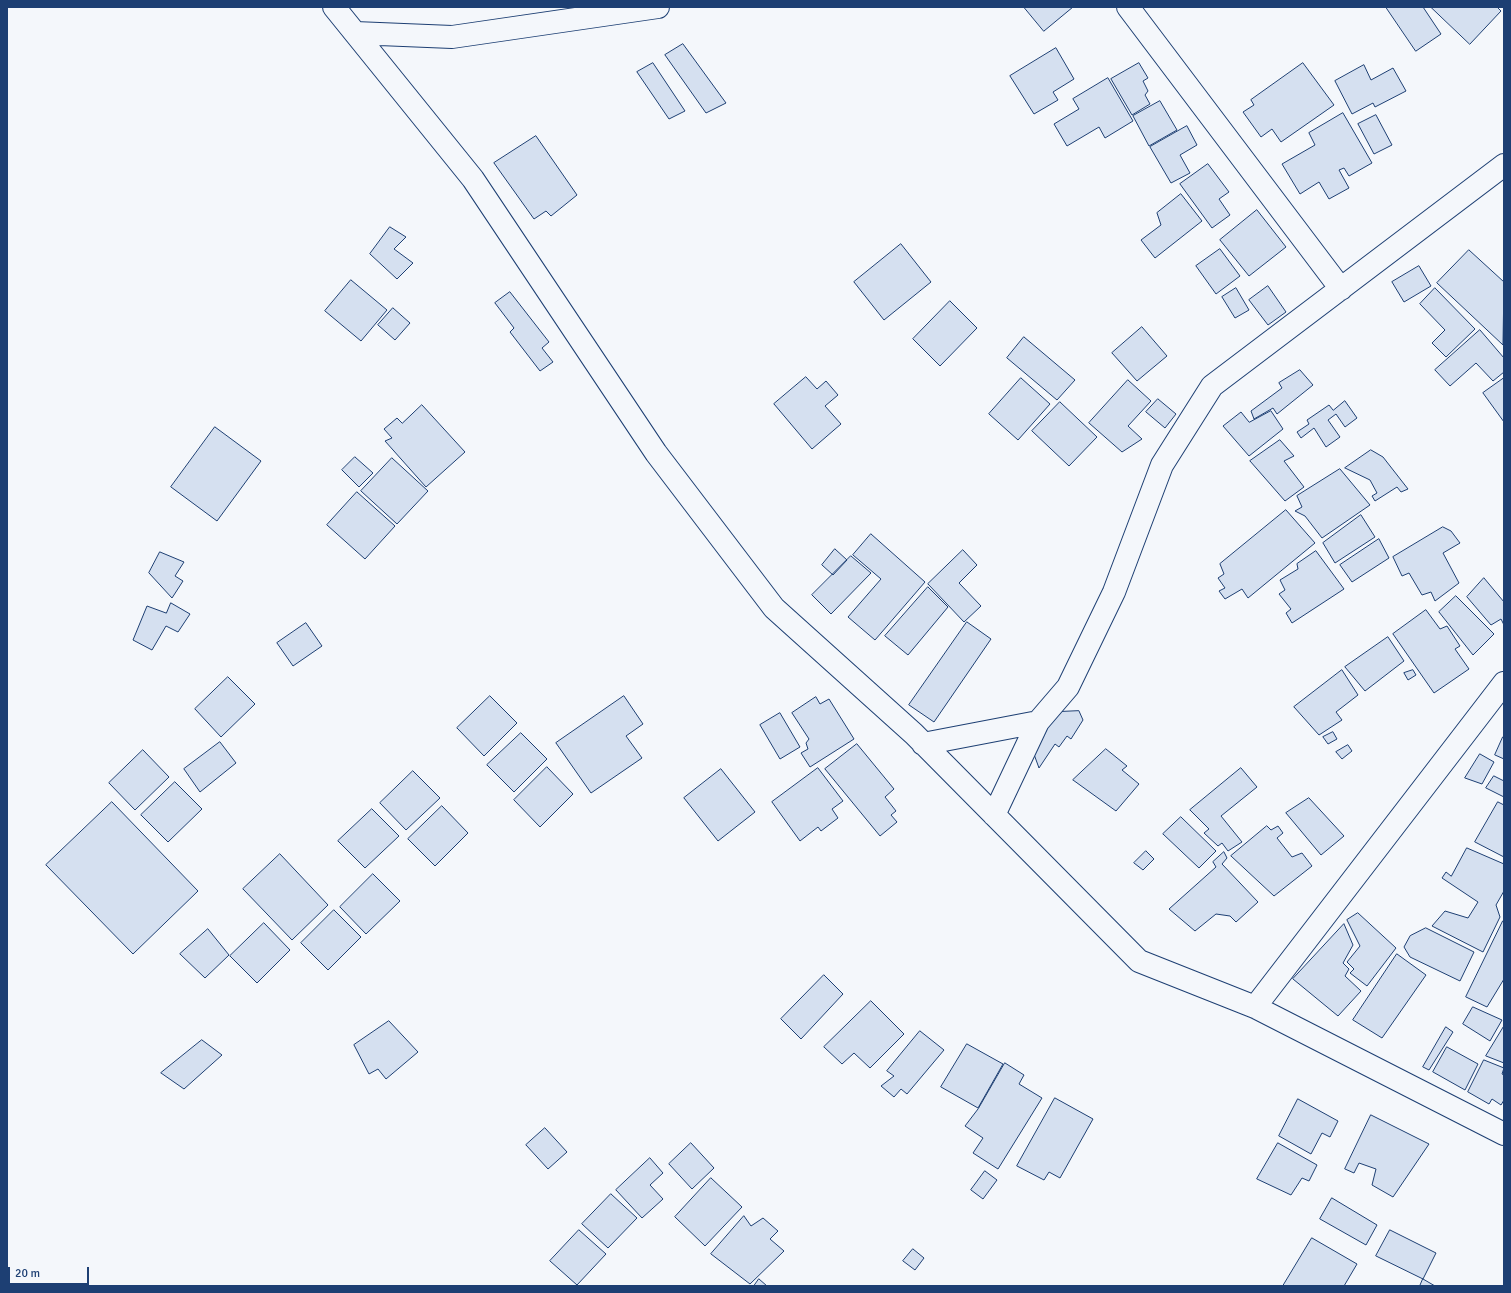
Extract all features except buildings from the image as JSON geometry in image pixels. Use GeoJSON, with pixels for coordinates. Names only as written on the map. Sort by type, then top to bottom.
{"type":"FeatureCollection","features":[{"type":"Feature","properties":{"kind":"street"},"geometry":{"type":"LineString","coordinates":[[334,7],[473,179],[656,453],[774,608],[914,734],[1139,961],[1255,1007],[1504,1134]]}},
{"type":"Feature","properties":{"kind":"street"},"geometry":{"type":"LineString","coordinates":[[356,33],[452,37],[658,7]]}},
{"type":"Feature","properties":{"kind":"street"},"geometry":{"type":"LineString","coordinates":[[1128,7],[1341,289]]}},
{"type":"Feature","properties":{"kind":"street"},"geometry":{"type":"LineString","coordinates":[[994,814],[1038,722],[1068,687],[1114,592],[1162,466],[1212,386],[1504,164]]}},
{"type":"Feature","properties":{"kind":"street"},"geometry":{"type":"LineString","coordinates":[[1255,1007],[1504,683]]}},
{"type":"Feature","properties":{"kind":"street"},"geometry":{"type":"LineString","coordinates":[[923,744],[1038,722]]}}]}
